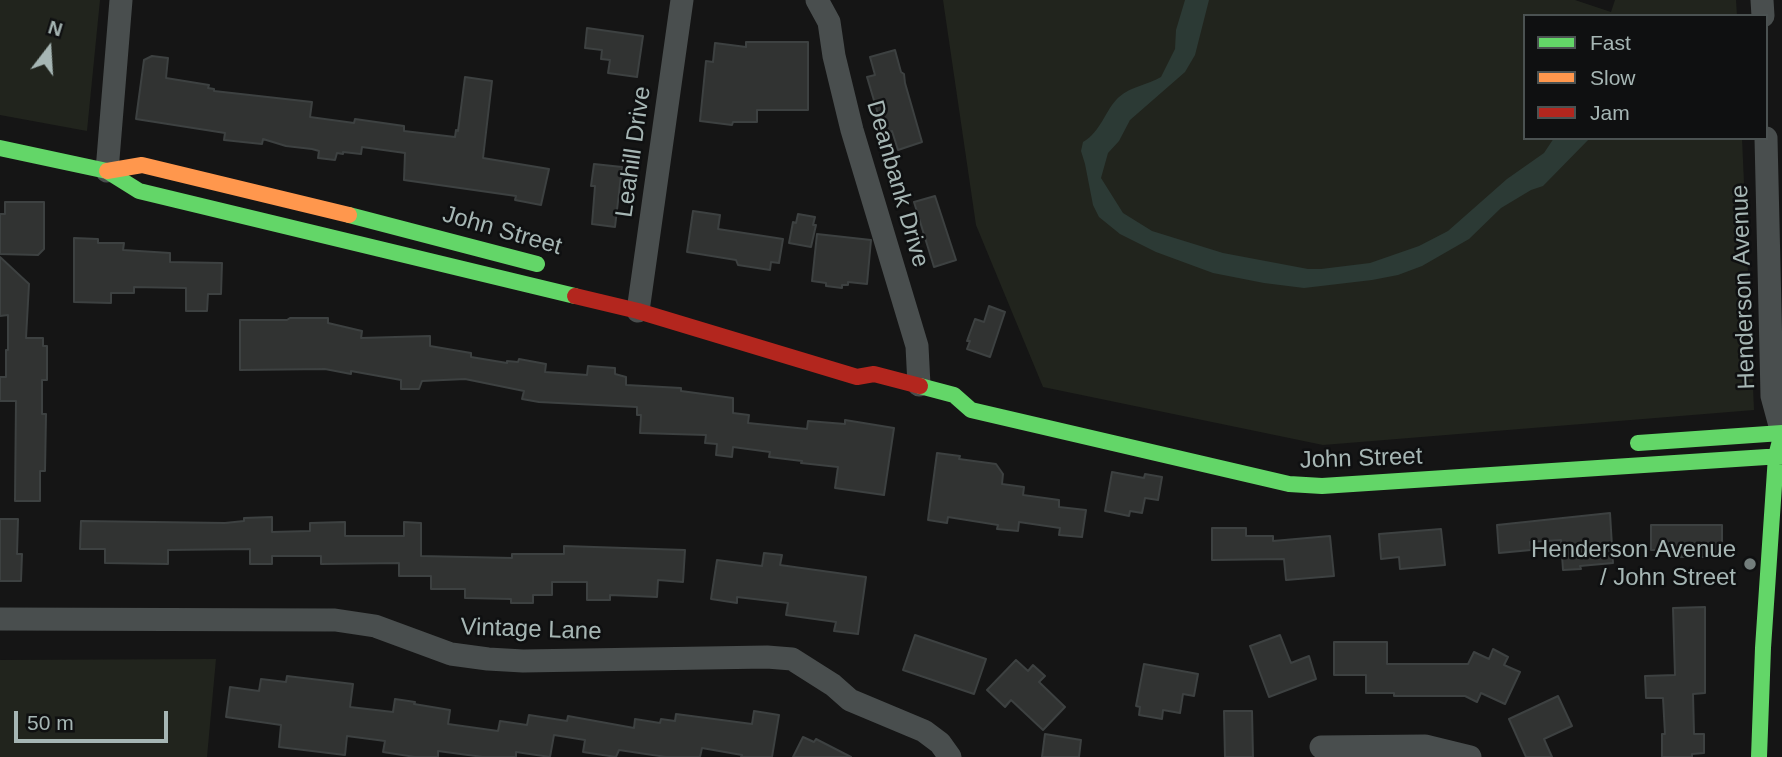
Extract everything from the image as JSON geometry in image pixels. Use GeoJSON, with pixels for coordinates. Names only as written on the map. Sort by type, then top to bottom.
{"type":"FeatureCollection","features":[{"type":"Feature","properties":{"kind":"main road","name":"John Street"},"geometry":{"type":"LineString","coordinates":[[0,148],[107,171],[139,191],[640,298],[856,377],[874,374],[954,395],[971,410],[1289,484],[1322,486],[1779,456]]}},
{"type":"Feature","properties":{"kind":"main road","name":"John Street"},"geometry":{"type":"LineString","coordinates":[[107,171],[142,165],[425,233],[546,267]]}},
{"type":"Feature","properties":{"kind":"main road"},"geometry":{"type":"LineString","coordinates":[[861,361],[874,374]]}},
{"type":"Feature","properties":{"kind":"main road","name":"John Street"},"geometry":{"type":"LineString","coordinates":[[954,395],[977,390]]}},
{"type":"Feature","properties":{"kind":"main road"},"geometry":{"type":"LineString","coordinates":[[1626,444],[1782,433]]}},
{"type":"Feature","properties":{"kind":"main road","name":"Henderson Avenue"},"geometry":{"type":"LineString","coordinates":[[1759,757],[1763,648],[1782,433]]}},
{"type":"Feature","properties":{"kind":"street"},"geometry":{"type":"LineString","coordinates":[[107,171],[121,0]]}},
{"type":"Feature","properties":{"kind":"street","name":"Leahill Drive"},"geometry":{"type":"LineString","coordinates":[[640,298],[682,0]]}},
{"type":"Feature","properties":{"kind":"street","name":"Deanbank Drive"},"geometry":{"type":"LineString","coordinates":[[817,0],[829,22],[834,57],[852,130],[917,345],[919,385]]}},
{"type":"Feature","properties":{"kind":"street","name":"Henderson Avenue"},"geometry":{"type":"LineString","coordinates":[[1766,140],[1772,396],[1782,433]]}},
{"type":"Feature","properties":{"kind":"street","name":"Vintage Lane"},"geometry":{"type":"LineString","coordinates":[[0,619],[335,620],[375,626],[451,654],[488,659],[792,659],[833,685],[850,700],[924,731],[940,743],[950,757]]}},
{"type":"Feature","properties":{"kind":"street"},"geometry":{"type":"LineString","coordinates":[[1321,747],[1425,746],[1447,749],[1470,757]]}},
{"type":"Feature","properties":{"kind":"shaded area"},"geometry":{"type":"Polygon","coordinates":[[[0,0],[100,0],[87,131],[0,115],[0,0]]]}},
{"type":"Feature","properties":{"kind":"shaded area"},"geometry":{"type":"Polygon","coordinates":[[[943,0],[1575,0],[1611,12],[1615,0],[1736,0],[1737,14],[1523,14],[1523,140],[1742,140],[1754,410],[1323,445],[1043,387],[976,225],[943,0]]]}},
{"type":"Feature","properties":{"kind":"shaded area"},"geometry":{"type":"Polygon","coordinates":[[[1185,0],[1209,0],[1195,55],[1185,72],[1130,120],[1119,141],[1108,153],[1101,178],[1123,213],[1152,231],[1223,253],[1308,269],[1370,263],[1419,246],[1448,231],[1507,179],[1544,153],[1553,140],[1588,140],[1543,186],[1501,208],[1469,239],[1422,266],[1398,275],[1304,288],[1213,273],[1156,252],[1120,234],[1099,217],[1093,205],[1081,151],[1083,142],[1099,127],[1119,97],[1161,77],[1175,49],[1176,30],[1185,0]]]}},
{"type":"Feature","properties":{"kind":"shaded area"},"geometry":{"type":"Polygon","coordinates":[[[216,659],[207,757],[0,757],[0,660],[216,659]]]}},
{"type":"Feature","properties":{"kind":"building"},"geometry":{"type":"Polygon","coordinates":[[[587,28],[643,36],[637,77],[608,73],[610,60],[601,59],[602,50],[585,48],[587,28]]]}},
{"type":"Feature","properties":{"kind":"building"},"geometry":{"type":"Polygon","coordinates":[[[746,42],[808,42],[808,110],[757,110],[757,122],[733,122],[732,125],[700,121],[706,61],[713,62],[715,43],[746,47],[746,42]]]}},
{"type":"Feature","properties":{"kind":"building"},"geometry":{"type":"Polygon","coordinates":[[[895,50],[922,142],[898,150],[892,131],[884,134],[867,77],[875,75],[870,57],[895,50]]]}},
{"type":"Feature","properties":{"kind":"building"},"geometry":{"type":"Polygon","coordinates":[[[152,56],[168,58],[166,78],[209,85],[208,88],[214,91],[312,102],[310,117],[354,123],[355,119],[404,126],[404,131],[455,137],[465,77],[492,81],[483,158],[549,169],[541,205],[515,200],[516,196],[404,180],[405,153],[362,147],[361,154],[343,152],[337,153],[335,160],[318,158],[319,151],[312,149],[286,146],[263,139],[262,144],[224,140],[225,133],[136,119],[144,60],[152,56]]]}},
{"type":"Feature","properties":{"kind":"building"},"geometry":{"type":"Polygon","coordinates":[[[594,164],[622,167],[615,227],[592,224],[595,186],[591,186],[594,164]]]}},
{"type":"Feature","properties":{"kind":"building"},"geometry":{"type":"Polygon","coordinates":[[[935,196],[956,260],[934,267],[914,202],[935,196]]]}},
{"type":"Feature","properties":{"kind":"building"},"geometry":{"type":"Polygon","coordinates":[[[5,202],[44,202],[44,249],[38,255],[0,254],[0,214],[5,214],[5,202]]]}},
{"type":"Feature","properties":{"kind":"building"},"geometry":{"type":"Polygon","coordinates":[[[693,211],[720,215],[718,229],[783,239],[779,263],[771,262],[770,270],[738,265],[736,260],[687,252],[693,211]]]}},
{"type":"Feature","properties":{"kind":"building"},"geometry":{"type":"Polygon","coordinates":[[[798,214],[815,217],[811,247],[789,243],[793,222],[796,223],[798,214]]]}},
{"type":"Feature","properties":{"kind":"building"},"geometry":{"type":"Polygon","coordinates":[[[817,234],[871,240],[867,284],[848,282],[848,285],[842,285],[842,288],[812,281],[817,234]]]}},
{"type":"Feature","properties":{"kind":"building"},"geometry":{"type":"Polygon","coordinates":[[[74,238],[98,239],[98,243],[124,243],[123,250],[170,253],[170,262],[222,263],[221,294],[208,294],[207,311],[186,311],[186,288],[134,287],[134,293],[111,293],[111,303],[74,302],[74,238]]]}},
{"type":"Feature","properties":{"kind":"building"},"geometry":{"type":"Polygon","coordinates":[[[0,257],[29,284],[26,338],[43,338],[43,346],[47,346],[47,380],[42,380],[42,414],[46,414],[45,471],[40,471],[40,501],[15,501],[16,401],[0,401],[0,377],[6,377],[8,315],[0,316],[0,257]]]}},
{"type":"Feature","properties":{"kind":"building"},"geometry":{"type":"Polygon","coordinates":[[[989,306],[1005,312],[990,357],[967,349],[975,319],[984,322],[989,306]]]}},
{"type":"Feature","properties":{"kind":"building"},"geometry":{"type":"Polygon","coordinates":[[[328,318],[328,323],[362,331],[361,338],[430,336],[430,346],[507,363],[518,362],[519,359],[546,364],[545,372],[587,375],[588,366],[615,368],[615,374],[626,377],[626,385],[681,388],[681,391],[733,398],[733,413],[749,415],[748,423],[807,429],[808,421],[845,424],[845,420],[894,428],[884,495],[835,488],[838,467],[769,457],[770,452],[733,447],[732,457],[716,455],[717,444],[705,443],[706,435],[640,433],[641,415],[637,415],[637,407],[539,402],[522,399],[524,391],[465,379],[422,381],[419,389],[401,389],[401,380],[351,371],[351,374],[325,369],[240,370],[240,320],[328,318]]]}},
{"type":"Feature","properties":{"kind":"building"},"geometry":{"type":"Polygon","coordinates":[[[937,453],[996,464],[1003,474],[1002,484],[1024,487],[1023,495],[1059,500],[1059,507],[1086,510],[1082,537],[1059,535],[1060,528],[1019,522],[1018,531],[997,529],[998,525],[948,517],[947,523],[928,520],[937,453]]]}},
{"type":"Feature","properties":{"kind":"building"},"geometry":{"type":"Polygon","coordinates":[[[1112,472],[1144,478],[1145,474],[1162,477],[1158,500],[1145,498],[1142,513],[1130,511],[1129,516],[1105,511],[1112,472]]]}},
{"type":"Feature","properties":{"kind":"building"},"geometry":{"type":"Polygon","coordinates":[[[1610,513],[1613,563],[1563,570],[1561,540],[1530,542],[1531,550],[1499,553],[1497,525],[1610,513]]]}},
{"type":"Feature","properties":{"kind":"building"},"geometry":{"type":"Polygon","coordinates":[[[272,517],[272,532],[310,531],[310,523],[345,522],[345,536],[404,536],[404,522],[421,523],[421,556],[512,558],[512,554],[564,554],[564,546],[685,550],[683,582],[658,580],[657,597],[610,595],[610,600],[587,600],[587,582],[552,582],[552,595],[533,595],[533,603],[511,603],[511,599],[465,598],[465,589],[431,589],[431,576],[399,576],[399,563],[321,564],[321,556],[272,556],[272,564],[250,564],[250,549],[168,550],[168,564],[105,563],[105,549],[80,549],[81,521],[225,523],[244,521],[244,518],[272,517]]]}},
{"type":"Feature","properties":{"kind":"building"},"geometry":{"type":"Polygon","coordinates":[[[0,519],[18,519],[17,554],[22,554],[21,581],[0,581],[0,519]]]}},
{"type":"Feature","properties":{"kind":"building"},"geometry":{"type":"Polygon","coordinates":[[[1651,525],[1722,525],[1722,557],[1670,557],[1670,550],[1651,550],[1651,525]]]}},
{"type":"Feature","properties":{"kind":"building"},"geometry":{"type":"Polygon","coordinates":[[[1212,528],[1246,528],[1246,536],[1273,536],[1273,541],[1330,536],[1334,576],[1286,580],[1284,559],[1212,560],[1212,528]]]}},
{"type":"Feature","properties":{"kind":"building"},"geometry":{"type":"Polygon","coordinates":[[[1441,529],[1445,565],[1400,569],[1399,557],[1381,559],[1379,534],[1441,529]]]}},
{"type":"Feature","properties":{"kind":"building"},"geometry":{"type":"Polygon","coordinates":[[[764,553],[782,555],[780,565],[866,577],[858,634],[834,631],[836,622],[786,615],[788,603],[737,597],[737,603],[711,599],[717,560],[762,566],[764,553]]]}},
{"type":"Feature","properties":{"kind":"building"},"geometry":{"type":"Polygon","coordinates":[[[1705,607],[1705,693],[1693,694],[1694,734],[1704,734],[1704,753],[1692,754],[1692,757],[1662,757],[1662,734],[1665,734],[1663,698],[1646,698],[1645,676],[1675,675],[1673,608],[1705,607]]]}},
{"type":"Feature","properties":{"kind":"building"},"geometry":{"type":"Polygon","coordinates":[[[915,635],[986,659],[974,694],[903,670],[915,635]]]}},
{"type":"Feature","properties":{"kind":"building"},"geometry":{"type":"Polygon","coordinates":[[[1280,635],[1291,663],[1309,656],[1316,679],[1269,697],[1250,646],[1280,635]]]}},
{"type":"Feature","properties":{"kind":"building"},"geometry":{"type":"Polygon","coordinates":[[[1334,642],[1387,642],[1387,664],[1468,664],[1474,652],[1489,659],[1493,649],[1508,657],[1504,665],[1520,672],[1505,704],[1481,693],[1477,702],[1465,696],[1394,696],[1394,693],[1366,693],[1366,675],[1334,675],[1334,642]]]}},
{"type":"Feature","properties":{"kind":"building"},"geometry":{"type":"Polygon","coordinates":[[[1016,660],[1028,671],[1033,665],[1045,676],[1039,682],[1065,707],[1043,730],[1011,700],[1005,707],[987,690],[1016,660]]]}},
{"type":"Feature","properties":{"kind":"building"},"geometry":{"type":"Polygon","coordinates":[[[1144,664],[1198,674],[1194,696],[1183,694],[1180,713],[1163,710],[1162,719],[1139,715],[1140,707],[1136,706],[1144,664]]]}},
{"type":"Feature","properties":{"kind":"building"},"geometry":{"type":"Polygon","coordinates":[[[287,676],[353,684],[350,707],[393,712],[395,699],[415,702],[414,704],[450,710],[448,724],[498,731],[500,721],[527,725],[529,715],[567,721],[568,716],[634,728],[635,719],[660,723],[661,719],[675,721],[676,714],[752,724],[754,711],[779,715],[772,757],[741,757],[742,755],[702,748],[700,757],[666,757],[619,750],[616,757],[583,752],[585,740],[554,735],[550,757],[516,752],[516,757],[483,757],[438,751],[438,757],[415,757],[383,752],[385,741],[347,736],[345,755],[279,747],[281,725],[226,717],[230,687],[259,691],[261,679],[286,682],[287,676]]]}},
{"type":"Feature","properties":{"kind":"building"},"geometry":{"type":"Polygon","coordinates":[[[1558,696],[1572,726],[1544,739],[1552,757],[1526,757],[1509,719],[1558,696]]]}},
{"type":"Feature","properties":{"kind":"building"},"geometry":{"type":"Polygon","coordinates":[[[1224,711],[1252,711],[1253,757],[1225,757],[1224,711]]]}},
{"type":"Feature","properties":{"kind":"building"},"geometry":{"type":"Polygon","coordinates":[[[1045,734],[1081,740],[1079,757],[1042,757],[1045,734]]]}},
{"type":"Feature","properties":{"kind":"building"},"geometry":{"type":"Polygon","coordinates":[[[803,737],[814,742],[816,739],[851,757],[793,757],[803,737]]]}},
{"type":"Feature","properties":{"kind":"traffic: fast"},"geometry":{"type":"LineString","coordinates":[[0,148],[107,171],[139,191],[575,296]]}},
{"type":"Feature","properties":{"kind":"traffic: fast"},"geometry":{"type":"LineString","coordinates":[[349,215],[537,264]]}},
{"type":"Feature","properties":{"kind":"traffic: fast"},"geometry":{"type":"LineString","coordinates":[[920,386],[954,395],[971,410],[1289,484],[1322,486],[1782,456]]}},
{"type":"Feature","properties":{"kind":"traffic: fast"},"geometry":{"type":"LineString","coordinates":[[1638,443],[1782,433]]}},
{"type":"Feature","properties":{"kind":"traffic: fast"},"geometry":{"type":"LineString","coordinates":[[1759,757],[1763,648],[1776,456],[1781,437]]}},
{"type":"Feature","properties":{"kind":"traffic: slow"},"geometry":{"type":"LineString","coordinates":[[107,171],[142,165],[349,215]]}},
{"type":"Feature","properties":{"kind":"traffic: jam"},"geometry":{"type":"LineString","coordinates":[[575,296],[638,311],[857,377],[874,374],[920,386]]}},
{"type":"Feature","properties":{"kind":"place","name":"Henderson Avenue / John Street"},"geometry":{"type":"Point","coordinates":[1750,564]}}]}
